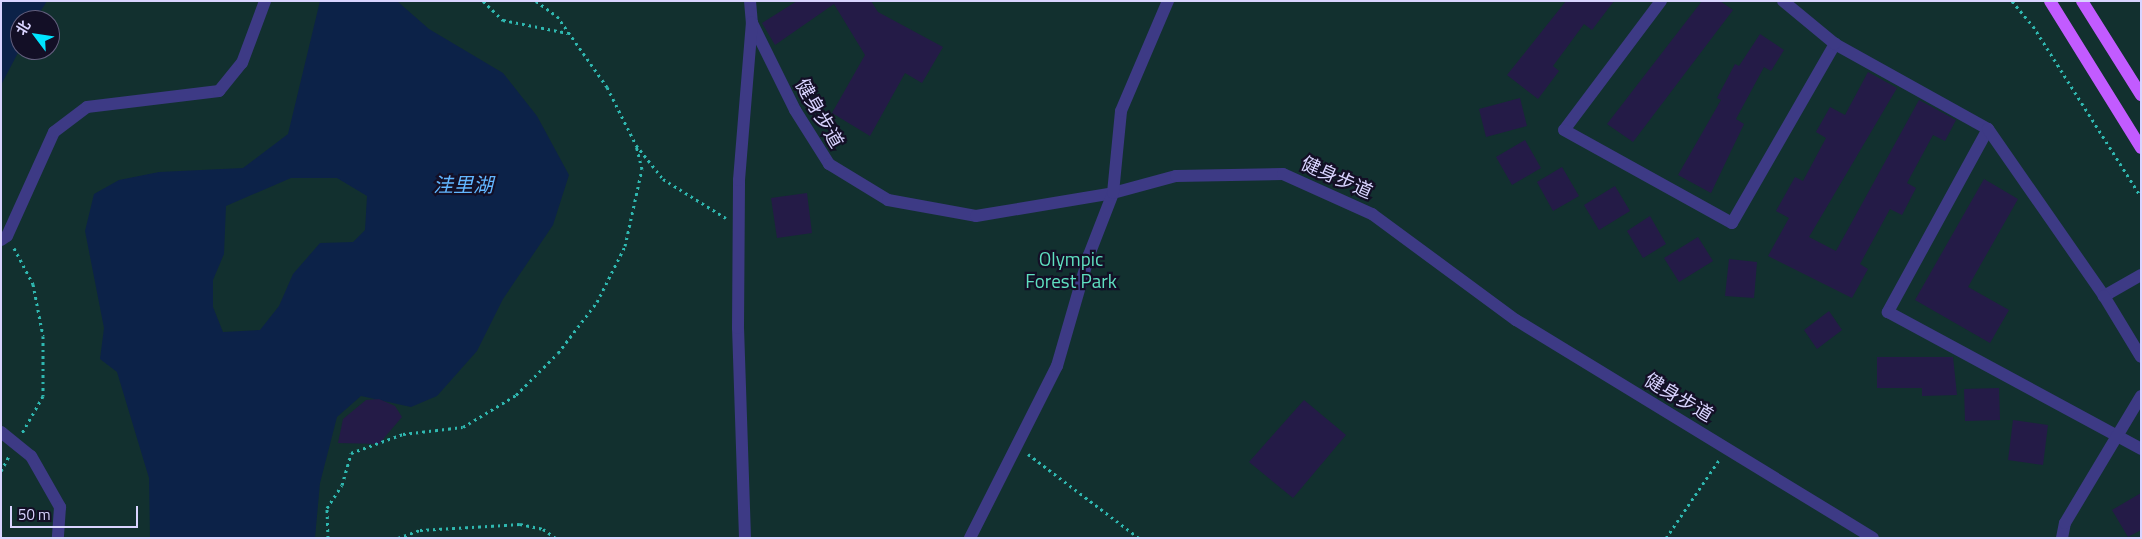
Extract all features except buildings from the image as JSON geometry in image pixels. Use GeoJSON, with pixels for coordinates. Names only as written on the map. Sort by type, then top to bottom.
{"type":"FeatureCollection","features":[{"type":"Feature","properties":{"kind":"main road"},"geometry":{"type":"LineString","coordinates":[[2050,1],[2141,148]]}},
{"type":"Feature","properties":{"kind":"main road"},"geometry":{"type":"LineString","coordinates":[[2082,1],[2141,95]]}},
{"type":"Feature","properties":{"kind":"street"},"geometry":{"type":"LineString","coordinates":[[4,238],[54,132],[87,107],[219,91],[242,63],[265,1]]}},
{"type":"Feature","properties":{"kind":"street","name":"健身步道"},"geometry":{"type":"LineString","coordinates":[[750,1],[752,23],[795,110],[828,164],[888,200],[976,216],[1113,193],[1176,176],[1284,174],[1372,214],[1516,320],[1873,538]]}},
{"type":"Feature","properties":{"kind":"street"},"geometry":{"type":"LineString","coordinates":[[970,538],[1057,366],[1089,255],[1113,193],[1121,111],[1168,1]]}},
{"type":"Feature","properties":{"kind":"street"},"geometry":{"type":"LineString","coordinates":[[1661,1],[1564,130],[1732,223],[1835,44]]}},
{"type":"Feature","properties":{"kind":"street"},"geometry":{"type":"LineString","coordinates":[[1783,1],[1835,44],[1988,129],[2104,296],[2141,357]]}},
{"type":"Feature","properties":{"kind":"street"},"geometry":{"type":"LineString","coordinates":[[745,538],[739,226],[752,23]]}},
{"type":"Feature","properties":{"kind":"street"},"geometry":{"type":"LineString","coordinates":[[1988,129],[1888,312],[2141,449]]}},
{"type":"Feature","properties":{"kind":"street"},"geometry":{"type":"LineString","coordinates":[[2104,296],[2141,275]]}},
{"type":"Feature","properties":{"kind":"street"},"geometry":{"type":"LineString","coordinates":[[2062,538],[2065,523],[2141,396]]}},
{"type":"Feature","properties":{"kind":"street"},"geometry":{"type":"LineString","coordinates":[[1,432],[17,442],[31,456],[60,507],[58,538]]}},
{"type":"Feature","properties":{"kind":"path"},"geometry":{"type":"LineString","coordinates":[[483,1],[503,20],[569,33]]}},
{"type":"Feature","properties":{"kind":"path"},"geometry":{"type":"LineString","coordinates":[[536,1],[557,16],[607,87],[636,145],[663,179],[739,226]]}},
{"type":"Feature","properties":{"kind":"path"},"geometry":{"type":"LineString","coordinates":[[2012,1],[2033,26],[2141,198]]}},
{"type":"Feature","properties":{"kind":"path"},"geometry":{"type":"LineString","coordinates":[[328,538],[327,508],[342,485],[352,453],[403,434],[462,427],[516,395],[558,353],[597,302],[625,246],[642,169],[636,145]]}},
{"type":"Feature","properties":{"kind":"path"},"geometry":{"type":"LineString","coordinates":[[1,470],[43,396],[43,336],[33,284],[4,238]]}},
{"type":"Feature","properties":{"kind":"path"},"geometry":{"type":"LineString","coordinates":[[1018,445],[1139,538]]}},
{"type":"Feature","properties":{"kind":"path"},"geometry":{"type":"LineString","coordinates":[[1666,538],[1727,449]]}},
{"type":"Feature","properties":{"kind":"path"},"geometry":{"type":"LineString","coordinates":[[398,538],[420,530],[520,524],[543,528],[556,538]]}},
{"type":"Feature","properties":{"kind":"green space","name":"Olympic Forest Park"},"geometry":{"type":"Polygon","coordinates":[[[1,1],[2141,1],[2141,538],[1,538],[1,1]]]}},
{"type":"Feature","properties":{"kind":"water"},"geometry":{"type":"Polygon","coordinates":[[[1,1],[47,1],[41,10],[10,10],[10,60],[14,60],[1,85],[1,1]]]}},
{"type":"Feature","properties":{"kind":"water","name":"洼里湖"},"geometry":{"type":"Polygon","coordinates":[[[320,1],[397,1],[429,29],[503,73],[537,116],[569,175],[553,225],[503,299],[477,351],[437,396],[411,407],[361,396],[337,417],[320,483],[315,538],[150,538],[149,478],[117,372],[100,359],[104,328],[85,231],[94,194],[119,180],[159,172],[243,168],[288,134],[320,1]],[[291,178],[226,206],[224,254],[213,280],[213,307],[223,332],[260,330],[279,306],[293,274],[320,243],[353,242],[365,230],[367,196],[337,178],[291,178]]]}}]}
